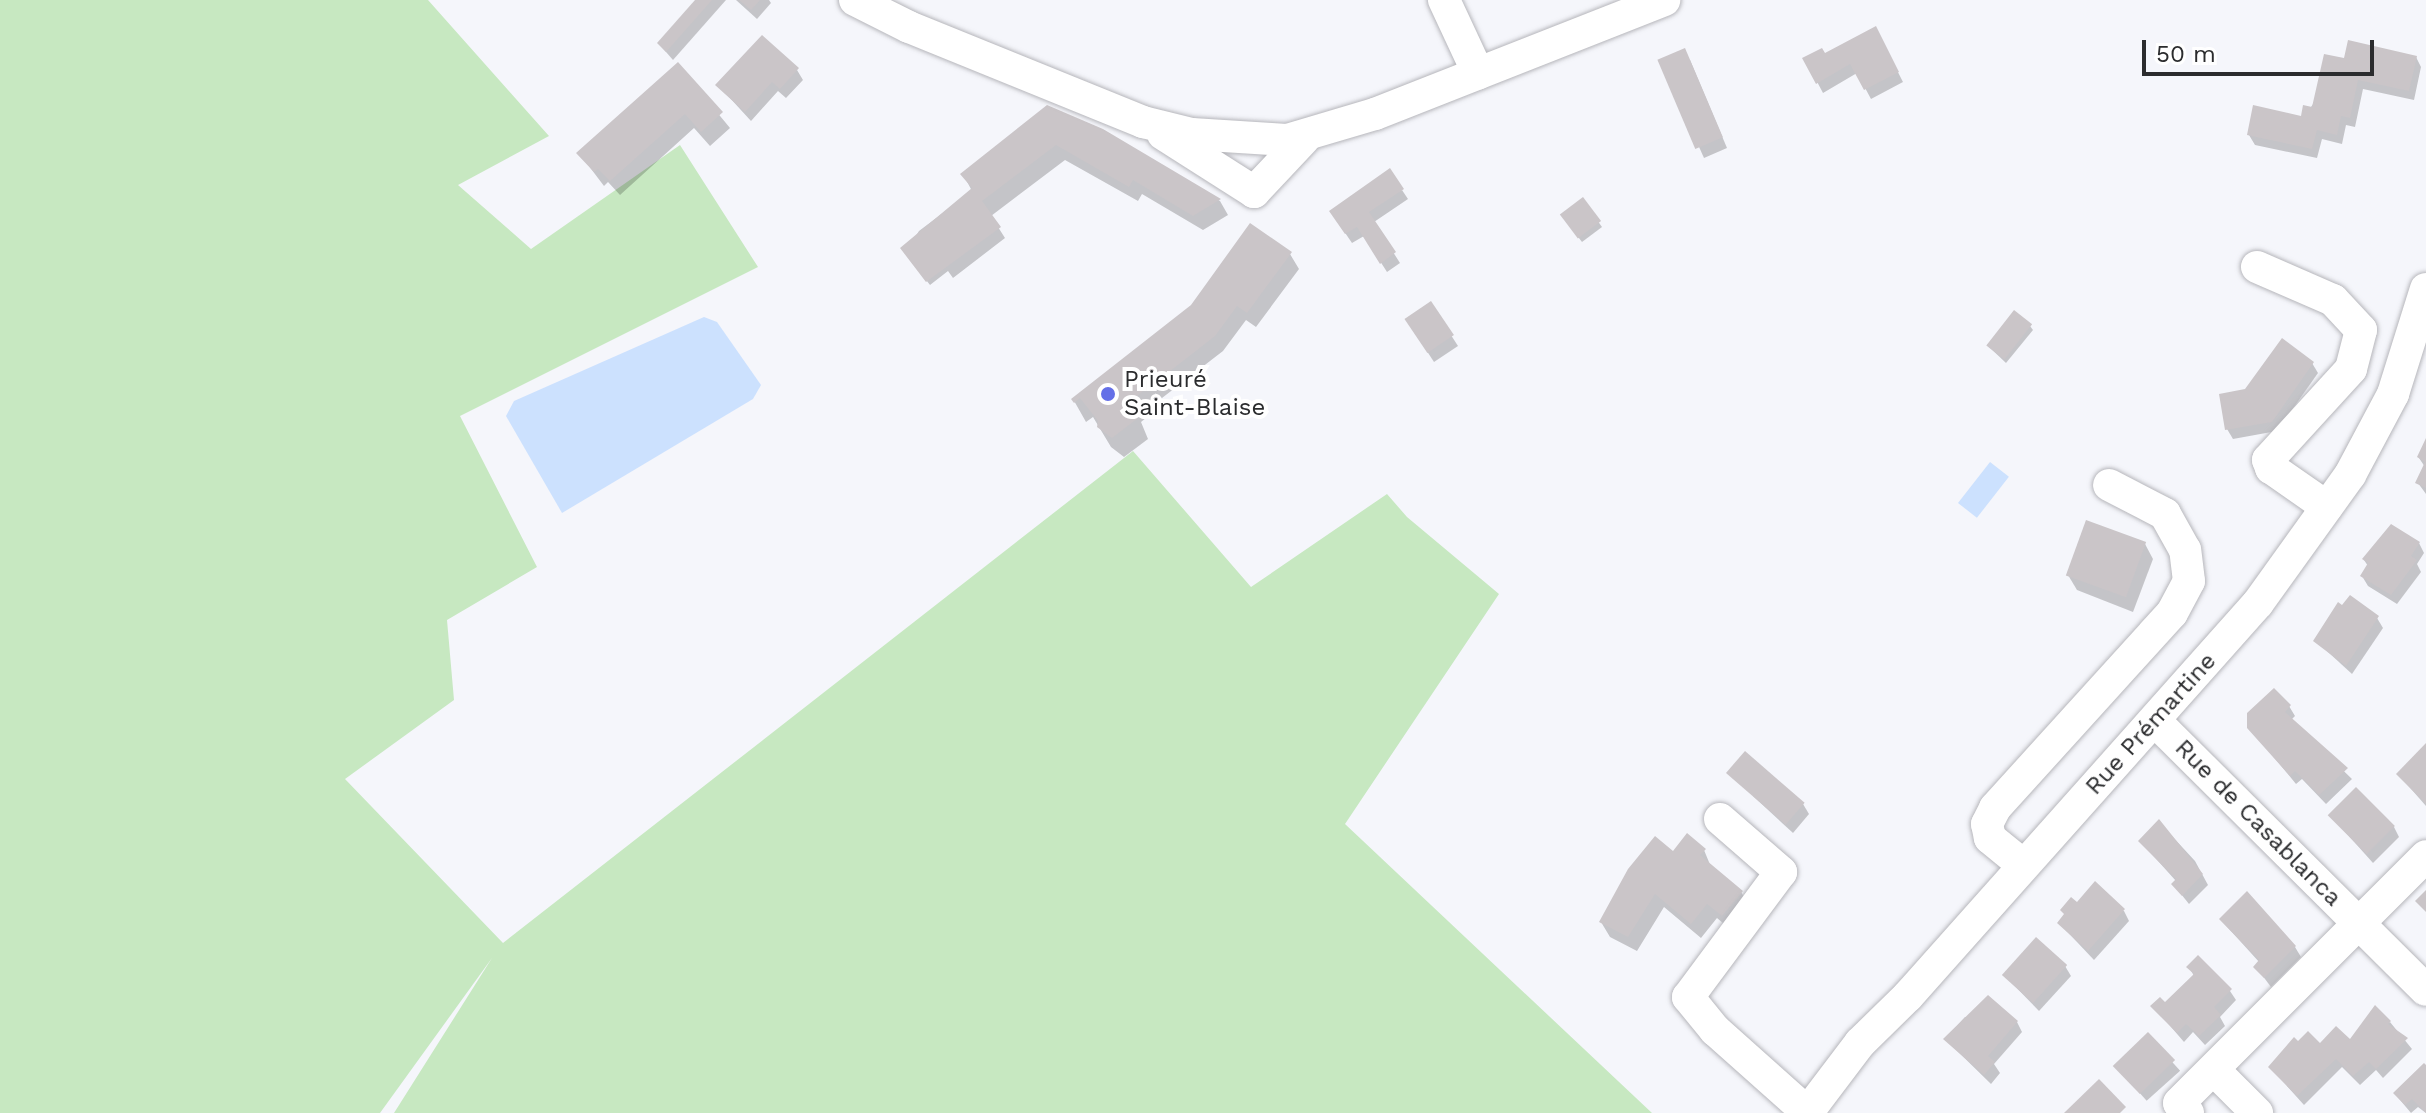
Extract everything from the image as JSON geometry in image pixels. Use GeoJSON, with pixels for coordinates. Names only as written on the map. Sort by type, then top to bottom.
{"type":"FeatureCollection","features":[{"type":"Feature","properties":{"kind":"street"},"geometry":{"type":"LineString","coordinates":[[855,0],[923,33],[1143,122],[1192,134],[1304,139],[1664,0]]}},
{"type":"Feature","properties":{"kind":"street"},"geometry":{"type":"LineString","coordinates":[[906,0],[923,33]]}},
{"type":"Feature","properties":{"kind":"street"},"geometry":{"type":"LineString","coordinates":[[1444,0],[1478,73]]}},
{"type":"Feature","properties":{"kind":"street"},"geometry":{"type":"LineString","coordinates":[[1143,122],[1254,192],[1304,139]]}},
{"type":"Feature","properties":{"kind":"street"},"geometry":{"type":"LineString","coordinates":[[2257,267],[2333,300],[2361,330],[2351,369],[2268,460],[2271,468],[2327,507]]}},
{"type":"Feature","properties":{"kind":"street","name":"Rue Prémartine"},"geometry":{"type":"LineString","coordinates":[[1807,1113],[1860,1043],[2156,722],[2258,603],[2327,507],[2393,394],[2426,289]]}},
{"type":"Feature","properties":{"kind":"street"},"geometry":{"type":"LineString","coordinates":[[2023,865],[1990,838],[1987,824],[1995,808],[2172,613],[2189,581],[2185,550],[2165,514],[2109,485]]}},
{"type":"Feature","properties":{"kind":"street","name":"Rue de Casablanca"},"geometry":{"type":"LineString","coordinates":[[2156,722],[2426,990]]}},
{"type":"Feature","properties":{"kind":"street"},"geometry":{"type":"LineString","coordinates":[[1720,819],[1781,872],[1688,997],[1715,1030],[1807,1113]]}},
{"type":"Feature","properties":{"kind":"street"},"geometry":{"type":"LineString","coordinates":[[2360,924],[2426,856]]}},
{"type":"Feature","properties":{"kind":"street","name":"Rue de Casablanca"},"geometry":{"type":"LineString","coordinates":[[2188,1113],[2179,1103],[2360,924]]}},
{"type":"Feature","properties":{"kind":"street"},"geometry":{"type":"LineString","coordinates":[[2214,1070],[2257,1113]]}},
{"type":"Feature","properties":{"kind":"green space"},"geometry":{"type":"Polygon","coordinates":[[[0,0],[428,0],[549,136],[458,185],[531,249],[680,145],[758,267],[460,416],[537,567],[447,620],[454,700],[345,779],[503,943],[1133,451],[1251,587],[1387,494],[1407,517],[1499,594],[1345,824],[1652,1113],[394,1113],[492,958],[380,1113],[0,1113],[0,0]]]}},
{"type":"Feature","properties":{"kind":"water"},"geometry":{"type":"Polygon","coordinates":[[[704,317],[717,322],[761,385],[753,399],[562,513],[506,416],[514,401],[704,317]]]}},
{"type":"Feature","properties":{"kind":"water"},"geometry":{"type":"Polygon","coordinates":[[[1990,462],[2009,477],[1977,518],[1958,503],[1990,462]]]}},
{"type":"Feature","properties":{"kind":"building"},"geometry":{"type":"Polygon","coordinates":[[[695,0],[712,0],[666,52],[657,43],[695,0]]]}},
{"type":"Feature","properties":{"kind":"building"},"geometry":{"type":"Polygon","coordinates":[[[739,0],[760,0],[751,10],[739,0]]]}},
{"type":"Feature","properties":{"kind":"building"},"geometry":{"type":"Polygon","coordinates":[[[1876,26],[1899,72],[1864,90],[1850,64],[1816,84],[1802,58],[1822,48],[1825,53],[1876,26]]]}},
{"type":"Feature","properties":{"kind":"building"},"geometry":{"type":"Polygon","coordinates":[[[762,35],[799,68],[780,89],[772,82],[745,112],[715,85],[762,35]]]}},
{"type":"Feature","properties":{"kind":"building"},"geometry":{"type":"Polygon","coordinates":[[[2348,40],[2417,56],[2409,91],[2358,80],[2350,118],[2341,116],[2337,135],[2317,130],[2312,149],[2247,135],[2253,105],[2301,116],[2303,105],[2312,107],[2324,54],[2344,58],[2348,40]]]}},
{"type":"Feature","properties":{"kind":"building"},"geometry":{"type":"Polygon","coordinates":[[[1685,48],[1723,137],[1695,149],[1657,60],[1685,48]]]}},
{"type":"Feature","properties":{"kind":"building"},"geometry":{"type":"Polygon","coordinates":[[[678,62],[723,112],[701,132],[685,114],[610,181],[598,169],[594,172],[576,153],[678,62]]]}},
{"type":"Feature","properties":{"kind":"building"},"geometry":{"type":"Polygon","coordinates":[[[1047,105],[1103,129],[1221,199],[1193,216],[1133,180],[1129,187],[1056,145],[982,201],[1001,227],[926,282],[900,248],[972,188],[960,174],[1047,105]]]}},
{"type":"Feature","properties":{"kind":"building"},"geometry":{"type":"Polygon","coordinates":[[[1390,168],[1404,189],[1369,212],[1396,252],[1380,264],[1357,227],[1345,234],[1329,211],[1390,168]]]}},
{"type":"Feature","properties":{"kind":"building"},"geometry":{"type":"Polygon","coordinates":[[[1583,197],[1601,221],[1578,238],[1560,214],[1583,197]]]}},
{"type":"Feature","properties":{"kind":"building"},"geometry":{"type":"Polygon","coordinates":[[[1250,223],[1292,252],[1247,313],[1237,306],[1215,336],[1156,382],[1159,386],[1153,391],[1149,386],[1131,401],[1138,418],[1112,438],[1097,427],[1098,421],[1080,398],[1074,403],[1071,399],[1191,305],[1250,223]]]}},
{"type":"Feature","properties":{"kind":"building"},"geometry":{"type":"Polygon","coordinates":[[[1431,301],[1454,335],[1427,353],[1404,319],[1431,301]]]}},
{"type":"Feature","properties":{"kind":"building"},"geometry":{"type":"Polygon","coordinates":[[[2014,310],[2032,324],[2004,360],[1986,345],[2014,310]]]}},
{"type":"Feature","properties":{"kind":"building"},"geometry":{"type":"Polygon","coordinates":[[[2282,338],[2314,362],[2272,422],[2225,430],[2219,394],[2245,389],[2282,338]]]}},
{"type":"Feature","properties":{"kind":"building"},"geometry":{"type":"Polygon","coordinates":[[[2426,438],[2426,488],[2415,483],[2425,462],[2417,457],[2426,438]]]}},
{"type":"Feature","properties":{"kind":"building"},"geometry":{"type":"Polygon","coordinates":[[[2086,520],[2146,542],[2126,597],[2066,575],[2086,520]]]}},
{"type":"Feature","properties":{"kind":"building"},"geometry":{"type":"Polygon","coordinates":[[[2391,524],[2420,542],[2411,556],[2417,560],[2391,595],[2360,576],[2368,563],[2362,559],[2391,524]]]}},
{"type":"Feature","properties":{"kind":"building"},"geometry":{"type":"Polygon","coordinates":[[[2350,595],[2379,616],[2346,666],[2313,641],[2338,602],[2342,605],[2350,595]]]}},
{"type":"Feature","properties":{"kind":"building"},"geometry":{"type":"Polygon","coordinates":[[[2274,688],[2291,705],[2285,712],[2348,768],[2319,795],[2295,771],[2290,776],[2247,728],[2247,713],[2274,688]]]}},
{"type":"Feature","properties":{"kind":"building"},"geometry":{"type":"Polygon","coordinates":[[[2426,743],[2426,804],[2396,774],[2426,743]]]}},
{"type":"Feature","properties":{"kind":"building"},"geometry":{"type":"Polygon","coordinates":[[[1745,751],[1805,803],[1786,825],[1726,773],[1745,751]]]}},
{"type":"Feature","properties":{"kind":"building"},"geometry":{"type":"Polygon","coordinates":[[[2356,787],[2395,826],[2367,854],[2328,815],[2356,787]]]}},
{"type":"Feature","properties":{"kind":"building"},"geometry":{"type":"Polygon","coordinates":[[[2159,819],[2203,874],[2182,896],[2171,884],[2176,879],[2138,841],[2159,819]]]}},
{"type":"Feature","properties":{"kind":"building"},"geometry":{"type":"Polygon","coordinates":[[[1687,833],[1706,849],[1700,855],[1743,891],[1722,916],[1707,904],[1691,924],[1655,894],[1628,937],[1599,922],[1628,869],[1655,836],[1673,851],[1687,833]]]}},
{"type":"Feature","properties":{"kind":"building"},"geometry":{"type":"Polygon","coordinates":[[[2095,881],[2125,909],[2088,951],[2057,923],[2064,914],[2060,910],[2071,897],[2077,902],[2095,881]]]}},
{"type":"Feature","properties":{"kind":"building"},"geometry":{"type":"Polygon","coordinates":[[[2426,890],[2426,912],[2415,901],[2426,890]]]}},
{"type":"Feature","properties":{"kind":"building"},"geometry":{"type":"Polygon","coordinates":[[[2247,891],[2296,946],[2264,978],[2253,967],[2259,960],[2219,919],[2247,891]]]}},
{"type":"Feature","properties":{"kind":"building"},"geometry":{"type":"Polygon","coordinates":[[[2036,937],[2067,965],[2033,1003],[2002,975],[2036,937]]]}},
{"type":"Feature","properties":{"kind":"building"},"geometry":{"type":"Polygon","coordinates":[[[2198,955],[2232,989],[2214,1007],[2221,1015],[2199,1036],[2186,1024],[2177,1033],[2150,1006],[2160,997],[2165,1002],[2194,974],[2186,967],[2198,955]]]}},
{"type":"Feature","properties":{"kind":"building"},"geometry":{"type":"Polygon","coordinates":[[[1988,995],[2018,1021],[1988,1056],[1995,1062],[1984,1075],[1943,1039],[1988,995]]]}},
{"type":"Feature","properties":{"kind":"building"},"geometry":{"type":"Polygon","coordinates":[[[2375,1005],[2391,1021],[2388,1024],[2408,1038],[2376,1069],[2369,1062],[2353,1076],[2336,1059],[2297,1096],[2268,1067],[2294,1037],[2298,1041],[2308,1031],[2320,1043],[2336,1026],[2350,1039],[2375,1005]]]}},
{"type":"Feature","properties":{"kind":"building"},"geometry":{"type":"Polygon","coordinates":[[[2148,1032],[2175,1060],[2140,1094],[2113,1066],[2148,1032]]]}},
{"type":"Feature","properties":{"kind":"building"},"geometry":{"type":"Polygon","coordinates":[[[2424,1063],[2426,1113],[2412,1099],[2405,1105],[2393,1093],[2424,1063]]]}},
{"type":"Feature","properties":{"kind":"building"},"geometry":{"type":"Polygon","coordinates":[[[2099,1079],[2126,1107],[2120,1113],[2064,1113],[2099,1079]]]}},
{"type":"Feature","properties":{"kind":"place","name":"Prieuré Saint-Blaise"},"geometry":{"type":"Point","coordinates":[1108,394]}}]}
